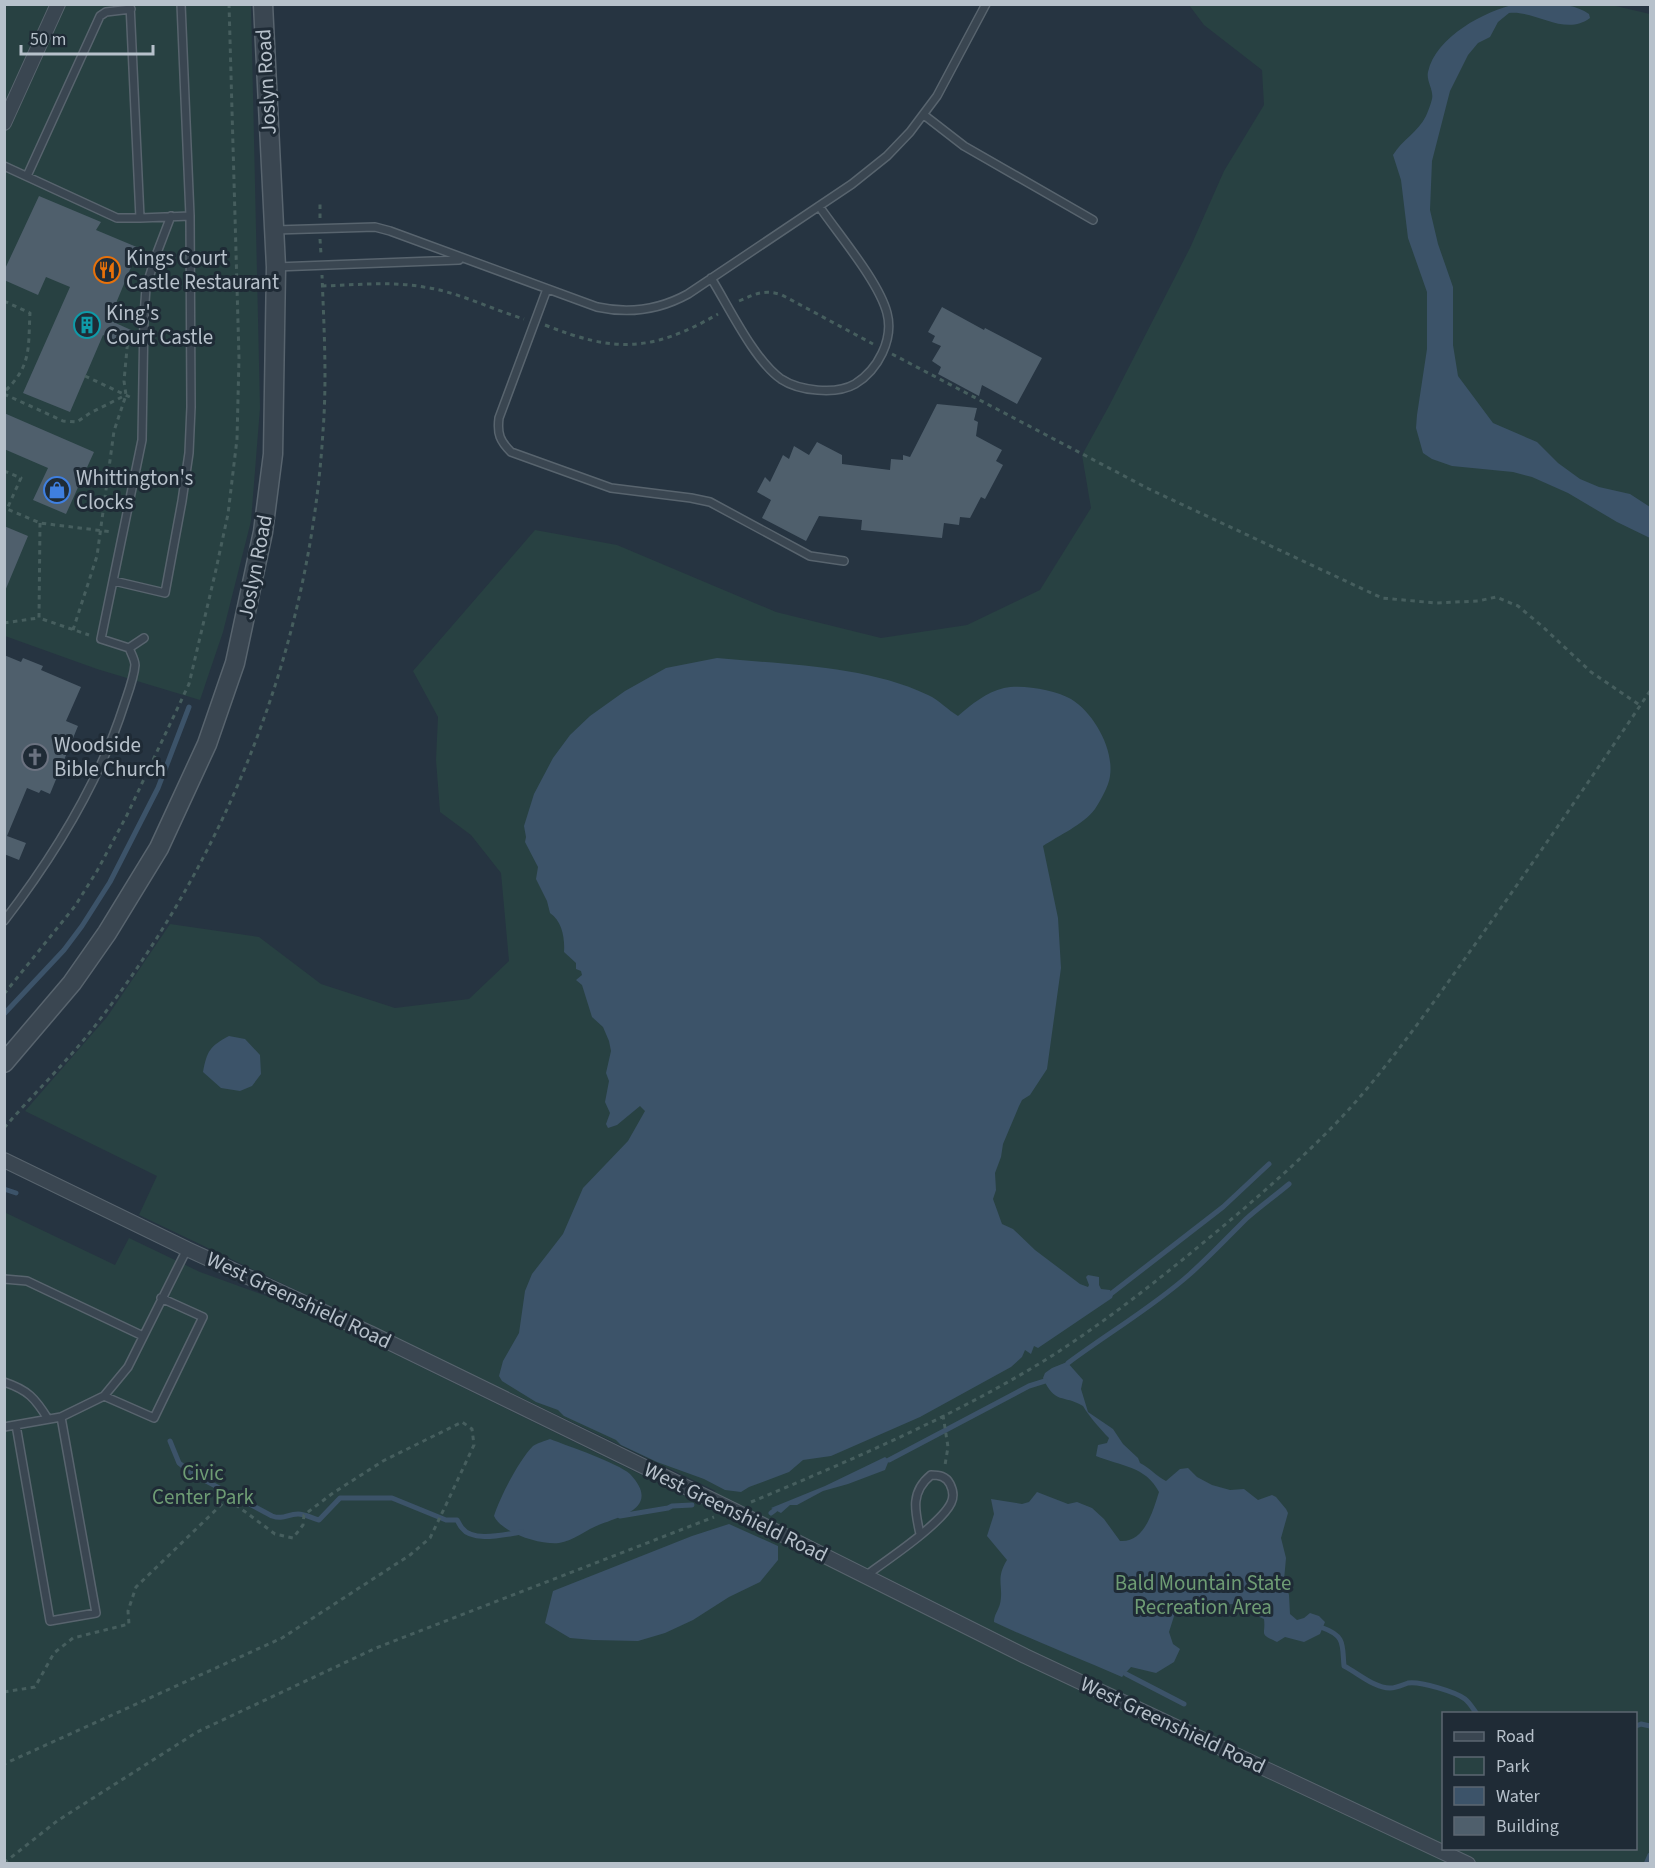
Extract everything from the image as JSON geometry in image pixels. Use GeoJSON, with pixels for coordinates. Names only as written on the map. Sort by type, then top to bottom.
{"type":"FeatureCollection","features":[{"type":"Feature","properties":{"kind":"street"},"geometry":{"type":"LineString","coordinates":[[4,123],[58,4]]}},
{"type":"Feature","properties":{"kind":"street","name":"Joslyn Road"},"geometry":{"type":"LineString","coordinates":[[4,1063],[72,983],[107,933],[159,848],[207,744],[228,688],[247,614],[263,532],[273,454],[276,267],[263,4]]}},
{"type":"Feature","properties":{"kind":"street","name":"West Greenshield Road"},"geometry":{"type":"LineString","coordinates":[[4,1160],[187,1249],[370,1333],[1025,1656],[1468,1863]]}},
{"type":"Feature","properties":{"kind":"lane"},"geometry":{"type":"LineString","coordinates":[[114,581],[165,593],[189,453],[192,306],[181,4]]}},
{"type":"Feature","properties":{"kind":"lane"},"geometry":{"type":"LineString","coordinates":[[275,230],[375,227],[597,307],[628,311],[648,309],[669,303],[711,278],[879,163],[924,115],[951,73],[986,4]]}},
{"type":"Feature","properties":{"kind":"lane"},"geometry":{"type":"LineString","coordinates":[[27,176],[100,16],[106,12],[131,7],[140,218]]}},
{"type":"Feature","properties":{"kind":"lane"},"geometry":{"type":"LineString","coordinates":[[924,115],[964,146],[1093,220]]}},
{"type":"Feature","properties":{"kind":"lane"},"geometry":{"type":"LineString","coordinates":[[4,165],[117,218],[190,216]]}},
{"type":"Feature","properties":{"kind":"lane"},"geometry":{"type":"LineString","coordinates":[[711,278],[758,354],[771,371],[783,380],[799,387],[819,391],[854,385],[878,362],[887,339],[888,316],[882,297],[819,206]]}},
{"type":"Feature","properties":{"kind":"lane"},"geometry":{"type":"LineString","coordinates":[[4,921],[32,886],[57,846],[99,767],[117,725],[136,663],[129,648],[101,639],[142,440],[146,288],[171,216]]}},
{"type":"Feature","properties":{"kind":"lane"},"geometry":{"type":"LineString","coordinates":[[276,267],[465,260]]}},
{"type":"Feature","properties":{"kind":"lane"},"geometry":{"type":"LineString","coordinates":[[547,289],[499,418],[497,431],[501,442],[511,452],[611,489],[710,502],[810,556],[844,561]]}},
{"type":"Feature","properties":{"kind":"lane"},"geometry":{"type":"LineString","coordinates":[[129,648],[144,638]]}},
{"type":"Feature","properties":{"kind":"lane"},"geometry":{"type":"LineString","coordinates":[[4,1427],[61,1417],[104,1396],[128,1367],[187,1249]]}},
{"type":"Feature","properties":{"kind":"lane"},"geometry":{"type":"LineString","coordinates":[[4,1279],[27,1281],[143,1336]]}},
{"type":"Feature","properties":{"kind":"lane"},"geometry":{"type":"LineString","coordinates":[[104,1396],[154,1418],[203,1317],[161,1299]]}},
{"type":"Feature","properties":{"kind":"lane"},"geometry":{"type":"LineString","coordinates":[[4,1382],[19,1387],[36,1399],[48,1419]]}},
{"type":"Feature","properties":{"kind":"lane"},"geometry":{"type":"LineString","coordinates":[[16,1425],[50,1621],[96,1613],[61,1417]]}},
{"type":"Feature","properties":{"kind":"lane"},"geometry":{"type":"LineString","coordinates":[[865,1576],[932,1525],[951,1503],[953,1493],[950,1483],[942,1476],[931,1475],[925,1480],[915,1497],[914,1509],[920,1534]]}},
{"type":"Feature","properties":{"kind":"path"},"geometry":{"type":"LineString","coordinates":[[322,286],[399,284],[424,287],[440,290],[522,319]]}},
{"type":"Feature","properties":{"kind":"path"},"geometry":{"type":"LineString","coordinates":[[739,301],[765,291],[782,295],[872,344]]}},
{"type":"Feature","properties":{"kind":"path"},"geometry":{"type":"LineString","coordinates":[[4,301],[30,313],[27,361],[20,376],[4,393],[63,421],[77,422],[126,395]]}},
{"type":"Feature","properties":{"kind":"path"},"geometry":{"type":"LineString","coordinates":[[547,326],[582,340],[602,344],[630,345],[668,339],[716,315]]}},
{"type":"Feature","properties":{"kind":"path"},"geometry":{"type":"LineString","coordinates":[[73,630],[90,581],[101,530],[114,431],[126,395],[124,381],[128,338]]}},
{"type":"Feature","properties":{"kind":"path"},"geometry":{"type":"LineString","coordinates":[[894,355],[1149,489],[1382,598],[1436,603],[1478,601],[1496,597],[1518,606],[1591,672],[1641,706]]}},
{"type":"Feature","properties":{"kind":"path"},"geometry":{"type":"LineString","coordinates":[[85,376],[143,403]]}},
{"type":"Feature","properties":{"kind":"path"},"geometry":{"type":"LineString","coordinates":[[4,471],[21,478],[7,509],[40,523],[124,533]]}},
{"type":"Feature","properties":{"kind":"path"},"geometry":{"type":"LineString","coordinates":[[39,618],[40,523]]}},
{"type":"Feature","properties":{"kind":"path"},"geometry":{"type":"LineString","coordinates":[[4,623],[39,618],[101,639]]}},
{"type":"Feature","properties":{"kind":"path"},"geometry":{"type":"LineString","coordinates":[[4,1863],[57,1821],[197,1732],[376,1648],[733,1510],[864,1455],[982,1395],[1058,1352],[1189,1255],[1303,1156],[1364,1092],[1425,1015],[1512,894],[1650,691]]}},
{"type":"Feature","properties":{"kind":"path"},"geometry":{"type":"LineString","coordinates":[[942,1476],[948,1448],[943,1415]]}},
{"type":"Feature","properties":{"kind":"path"},"geometry":{"type":"LineString","coordinates":[[4,1692],[35,1688],[54,1653],[73,1638],[129,1624],[128,1611],[136,1587],[223,1503],[236,1506],[275,1534],[292,1538],[303,1525],[304,1515],[383,1461],[462,1422],[472,1429],[474,1445],[430,1538],[410,1555],[282,1638],[4,1764]]}},
{"type":"Feature","properties":{"kind":"green space"},"geometry":{"type":"Polygon","coordinates":[[[1607,4],[1650,14],[1650,1863],[5,1863],[4,1212],[115,1265],[129,1238],[200,1272],[305,1310],[693,1500],[716,1491],[139,1215],[157,1176],[25,1111],[107,1017],[170,924],[259,937],[321,984],[395,1008],[469,999],[509,961],[501,873],[471,835],[440,812],[436,760],[438,717],[413,671],[535,530],[617,545],[776,612],[881,638],[967,625],[1040,590],[1091,508],[1082,455],[1190,248],[1224,171],[1264,105],[1262,70],[1204,25],[1189,5],[1607,4]]]}},
{"type":"Feature","properties":{"kind":"green space"},"geometry":{"type":"Polygon","coordinates":[[[4,5],[251,5],[260,408],[251,521],[223,632],[200,700],[97,669],[5,636],[4,5]]]}},
{"type":"Feature","properties":{"kind":"water"},"geometry":{"type":"Polygon","coordinates":[[[1517,4],[1564,5],[1589,14],[1590,18],[1571,25],[1530,15],[1509,13],[1498,22],[1490,37],[1478,43],[1468,55],[1450,91],[1432,161],[1430,210],[1438,244],[1453,287],[1453,345],[1458,376],[1493,423],[1537,442],[1558,463],[1580,479],[1599,487],[1630,494],[1650,507],[1650,538],[1617,522],[1568,493],[1532,477],[1513,472],[1452,466],[1432,459],[1423,453],[1416,428],[1427,349],[1427,292],[1408,238],[1401,180],[1393,155],[1426,116],[1432,96],[1428,72],[1440,47],[1477,19],[1517,4]]]}},
{"type":"Feature","properties":{"kind":"water"},"geometry":{"type":"Polygon","coordinates":[[[717,658],[824,668],[878,678],[928,695],[958,716],[985,696],[1004,688],[1029,687],[1048,691],[1071,699],[1095,722],[1105,743],[1110,766],[1108,784],[1095,809],[1078,825],[1043,846],[1058,918],[1061,968],[1047,1069],[1030,1095],[1022,1100],[1003,1144],[995,1173],[996,1190],[993,1199],[1002,1224],[1013,1229],[1035,1250],[1080,1284],[1088,1287],[1086,1277],[1088,1275],[1099,1277],[1101,1289],[1110,1290],[1112,1298],[1038,1348],[1034,1346],[1031,1354],[1025,1350],[1022,1357],[1011,1367],[920,1417],[831,1456],[803,1460],[789,1472],[741,1492],[725,1490],[621,1445],[616,1440],[564,1416],[558,1410],[536,1402],[502,1381],[499,1376],[503,1361],[519,1333],[525,1291],[532,1274],[563,1234],[583,1188],[628,1141],[645,1111],[640,1106],[617,1125],[608,1128],[606,1124],[610,1113],[605,1102],[609,1081],[606,1073],[611,1051],[609,1041],[603,1027],[592,1017],[582,985],[576,980],[582,975],[581,971],[576,969],[576,963],[564,952],[560,925],[550,913],[536,879],[538,867],[525,842],[524,826],[534,794],[553,758],[570,735],[590,716],[625,691],[666,668],[717,658]]]}},
{"type":"Feature","properties":{"kind":"water"},"geometry":{"type":"Polygon","coordinates":[[[229,1036],[245,1039],[260,1055],[261,1074],[252,1086],[240,1091],[221,1088],[203,1072],[210,1050],[229,1036]]]}},
{"type":"Feature","properties":{"kind":"water"},"geometry":{"type":"Polygon","coordinates":[[[1067,1362],[1083,1380],[1081,1389],[1088,1412],[1113,1429],[1140,1463],[1162,1479],[1166,1481],[1180,1469],[1188,1468],[1197,1477],[1212,1485],[1230,1490],[1244,1489],[1258,1500],[1272,1495],[1276,1497],[1288,1513],[1281,1538],[1286,1558],[1284,1580],[1289,1595],[1290,1614],[1297,1620],[1310,1613],[1319,1616],[1325,1622],[1320,1634],[1304,1642],[1285,1637],[1277,1642],[1265,1635],[1264,1619],[1253,1614],[1247,1606],[1232,1604],[1218,1609],[1200,1601],[1179,1608],[1175,1613],[1169,1632],[1173,1644],[1180,1649],[1174,1662],[1156,1673],[1131,1667],[1122,1677],[994,1622],[1001,1598],[1001,1572],[1007,1560],[987,1536],[994,1514],[991,1499],[1022,1504],[1029,1502],[1037,1492],[1068,1504],[1077,1502],[1092,1508],[1104,1519],[1120,1541],[1136,1537],[1142,1531],[1151,1516],[1159,1492],[1154,1483],[1140,1472],[1096,1456],[1098,1445],[1107,1443],[1109,1438],[1083,1406],[1056,1396],[1043,1378],[1045,1373],[1052,1368],[1067,1362]]]}},
{"type":"Feature","properties":{"kind":"water"},"geometry":{"type":"Polygon","coordinates":[[[550,1439],[604,1460],[630,1474],[642,1494],[636,1508],[570,1540],[559,1543],[532,1540],[505,1528],[494,1516],[505,1489],[533,1446],[550,1439]]]}},
{"type":"Feature","properties":{"kind":"water"},"geometry":{"type":"Polygon","coordinates":[[[885,1457],[889,1460],[885,1470],[823,1491],[797,1505],[790,1505],[781,1513],[771,1508],[825,1486],[885,1457]]]}},
{"type":"Feature","properties":{"kind":"water"},"geometry":{"type":"Polygon","coordinates":[[[729,1524],[778,1546],[778,1560],[760,1582],[729,1597],[693,1620],[665,1633],[638,1641],[570,1638],[545,1623],[553,1591],[692,1536],[729,1524]]]}},
{"type":"Feature","properties":{"kind":"building","name":"King's Court Castle"},"geometry":{"type":"Polygon","coordinates":[[[39,196],[101,222],[96,230],[139,248],[109,320],[131,330],[125,345],[103,335],[70,412],[23,393],[70,287],[46,277],[38,295],[4,280],[4,271],[39,196]]]}},
{"type":"Feature","properties":{"kind":"building"},"geometry":{"type":"Polygon","coordinates":[[[942,307],[1042,358],[1017,404],[982,385],[979,396],[938,374],[941,367],[932,361],[941,346],[932,342],[935,336],[928,332],[942,307]]]}},
{"type":"Feature","properties":{"kind":"building"},"geometry":{"type":"Polygon","coordinates":[[[937,404],[977,408],[974,420],[978,422],[976,436],[1002,450],[996,461],[1003,465],[985,499],[981,497],[970,518],[960,517],[959,525],[944,523],[942,538],[861,530],[862,520],[819,516],[806,541],[762,518],[771,500],[757,492],[765,477],[770,482],[783,455],[789,459],[794,446],[809,455],[817,442],[842,455],[842,464],[890,470],[891,459],[903,460],[903,455],[910,457],[937,404]]]}},
{"type":"Feature","properties":{"kind":"building"},"geometry":{"type":"Polygon","coordinates":[[[4,413],[94,452],[66,514],[33,500],[48,468],[4,449],[4,413]]]}},
{"type":"Feature","properties":{"kind":"building"},"geometry":{"type":"Polygon","coordinates":[[[4,526],[28,536],[5,591],[4,591],[4,526]]]}},
{"type":"Feature","properties":{"kind":"building","name":"Woodside Bible Church"},"geometry":{"type":"Polygon","coordinates":[[[4,655],[21,662],[23,658],[43,666],[41,670],[81,687],[66,721],[78,726],[50,794],[41,790],[39,793],[27,788],[7,836],[26,843],[19,860],[4,854],[4,655]]]}},
{"type":"Feature","properties":{"kind":"waterway"},"geometry":{"type":"LineString","coordinates":[[4,1014],[64,950],[110,882],[158,788],[189,707]]}},
{"type":"Feature","properties":{"kind":"waterway"},"geometry":{"type":"LineString","coordinates":[[1112,1293],[1223,1207],[1269,1164]]}},
{"type":"Feature","properties":{"kind":"waterway"},"geometry":{"type":"LineString","coordinates":[[1068,1363],[1176,1286],[1246,1219],[1289,1184]]}},
{"type":"Feature","properties":{"kind":"waterway"},"geometry":{"type":"LineString","coordinates":[[4,1189],[16,1193]]}},
{"type":"Feature","properties":{"kind":"waterway"},"geometry":{"type":"LineString","coordinates":[[889,1460],[1029,1386],[1045,1381]]}},
{"type":"Feature","properties":{"kind":"waterway"},"geometry":{"type":"LineString","coordinates":[[170,1441],[179,1463],[193,1474],[272,1516],[301,1514],[319,1520],[340,1498],[392,1498],[446,1520],[457,1520],[467,1533],[474,1535],[490,1536],[522,1532]]}},
{"type":"Feature","properties":{"kind":"waterway"},"geometry":{"type":"LineString","coordinates":[[620,1516],[672,1506],[692,1505]]}},
{"type":"Feature","properties":{"kind":"waterway"},"geometry":{"type":"LineString","coordinates":[[771,1513],[775,1510]]}},
{"type":"Feature","properties":{"kind":"waterway"},"geometry":{"type":"LineString","coordinates":[[1323,1628],[1336,1634],[1339,1638],[1343,1647],[1344,1666],[1366,1680],[1384,1687],[1393,1688],[1414,1683],[1438,1688],[1465,1699],[1476,1712]]}},
{"type":"Feature","properties":{"kind":"waterway"},"geometry":{"type":"LineString","coordinates":[[1126,1674],[1184,1704]]}},
{"type":"Feature","properties":{"kind":"waterway"},"geometry":{"type":"LineString","coordinates":[[1637,1726],[1650,1726]]}},
{"type":"Feature","properties":{"kind":"waterway"},"geometry":{"type":"LineString","coordinates":[[1646,1864],[1650,1855]]}},
{"type":"Feature","properties":{"kind":"place","name":"Kings Court Castle Restaurant"},"geometry":{"type":"Point","coordinates":[107,270]}},
{"type":"Feature","properties":{"kind":"place","name":"King's Court Castle"},"geometry":{"type":"Point","coordinates":[87,325]}},
{"type":"Feature","properties":{"kind":"place","name":"Whittington's Clocks"},"geometry":{"type":"Point","coordinates":[57,490]}},
{"type":"Feature","properties":{"kind":"place","name":"Woodside Bible Church"},"geometry":{"type":"Point","coordinates":[35,757]}},
{"type":"Feature","properties":{"kind":"park label","name":"Civic Center Park"},"geometry":{"type":"Point","coordinates":[203,1485]}},
{"type":"Feature","properties":{"kind":"park label","name":"Bald Mountain State Recreation Area"},"geometry":{"type":"Point","coordinates":[1203,1595]}}]}
